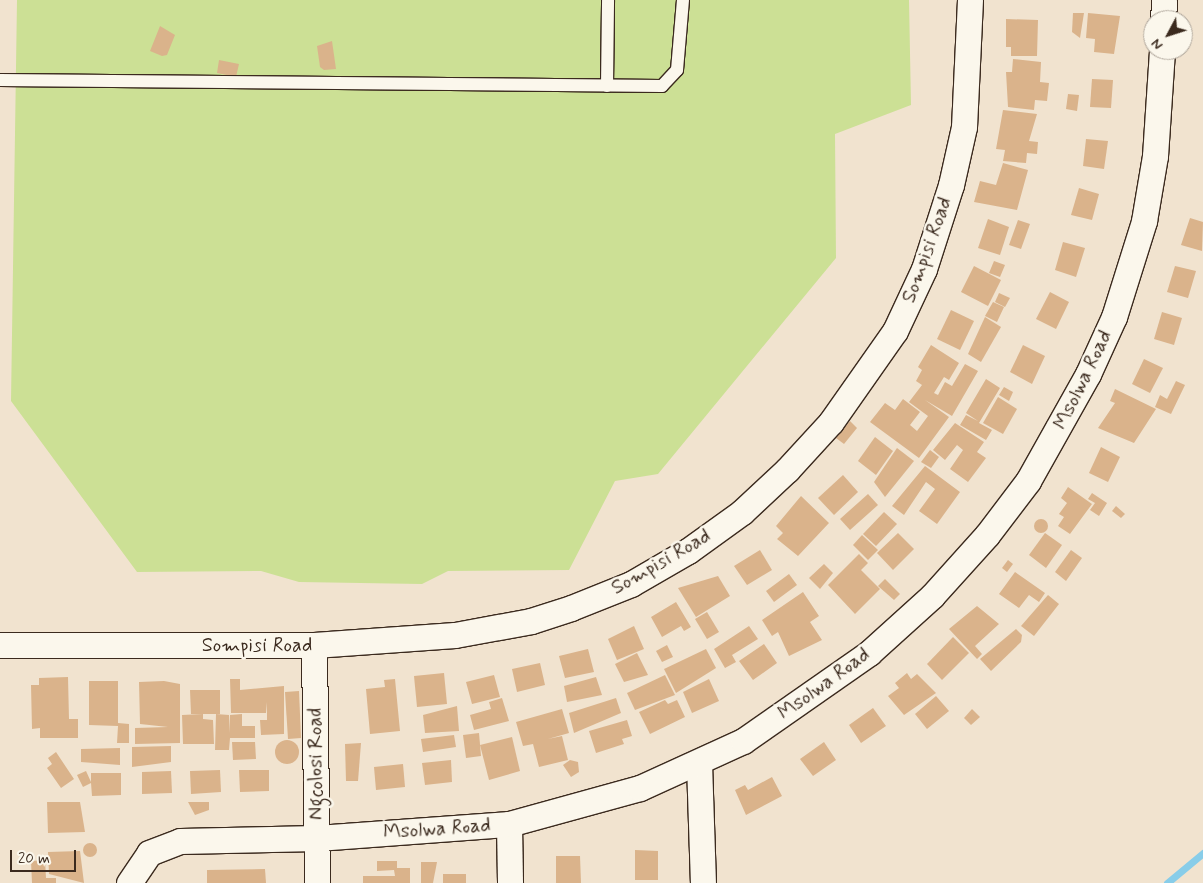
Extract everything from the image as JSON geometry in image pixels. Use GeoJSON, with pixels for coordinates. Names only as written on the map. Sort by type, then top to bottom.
{"type":"FeatureCollection","features":[{"type":"Feature","properties":{"kind":"street","name":"Sompisi Road"},"geometry":{"type":"LineString","coordinates":[[0,645],[314,645],[455,635],[531,621],[571,608],[631,584],[688,550],[742,512],[788,470],[864,378],[895,331],[924,269],[964,127],[970,0]]}},
{"type":"Feature","properties":{"kind":"street","name":"Msolwa Road"},"geometry":{"type":"LineString","coordinates":[[128,883],[149,853],[180,841],[316,838],[509,824],[640,788],[700,764],[803,702],[869,653],[955,572],[1028,481],[1088,374],[1135,257],[1155,156],[1161,60]]}},
{"type":"Feature","properties":{"kind":"street","name":"Ngcolosi Road"},"geometry":{"type":"LineString","coordinates":[[314,645],[317,883]]}},
{"type":"Feature","properties":{"kind":"street"},"geometry":{"type":"LineString","coordinates":[[700,764],[703,883]]}},
{"type":"Feature","properties":{"kind":"street"},"geometry":{"type":"LineString","coordinates":[[509,824],[510,883]]}},
{"type":"Feature","properties":{"kind":"lane"},"geometry":{"type":"LineString","coordinates":[[606,86],[608,0]]}},
{"type":"Feature","properties":{"kind":"lane"},"geometry":{"type":"LineString","coordinates":[[0,80],[662,86],[670,81],[681,49],[683,0]]}},
{"type":"Feature","properties":{"kind":"green space"},"geometry":{"type":"Polygon","coordinates":[[[17,0],[909,0],[911,105],[835,134],[836,258],[658,474],[615,481],[569,570],[448,571],[422,584],[299,582],[261,571],[137,572],[11,401],[17,0]]]}},
{"type":"Feature","properties":{"kind":"building"},"geometry":{"type":"Polygon","coordinates":[[[1073,13],[1084,13],[1080,38],[1072,32],[1073,13]]]}},
{"type":"Feature","properties":{"kind":"building"},"geometry":{"type":"Polygon","coordinates":[[[1088,13],[1120,16],[1114,54],[1094,52],[1095,39],[1086,38],[1088,13]]]}},
{"type":"Feature","properties":{"kind":"building"},"geometry":{"type":"Polygon","coordinates":[[[1006,19],[1038,20],[1037,56],[1011,56],[1011,47],[1006,47],[1006,19]]]}},
{"type":"Feature","properties":{"kind":"building"},"geometry":{"type":"Polygon","coordinates":[[[160,26],[175,35],[167,55],[162,56],[150,51],[160,26]]]}},
{"type":"Feature","properties":{"kind":"building"},"geometry":{"type":"Polygon","coordinates":[[[332,41],[336,69],[324,70],[320,67],[317,46],[332,41]]]}},
{"type":"Feature","properties":{"kind":"building"},"geometry":{"type":"Polygon","coordinates":[[[1013,59],[1041,62],[1040,82],[1049,83],[1047,101],[1035,100],[1034,110],[1008,107],[1006,72],[1012,72],[1013,59]]]}},
{"type":"Feature","properties":{"kind":"building"},"geometry":{"type":"Polygon","coordinates":[[[219,60],[239,64],[236,77],[217,73],[219,60]]]}},
{"type":"Feature","properties":{"kind":"building"},"geometry":{"type":"Polygon","coordinates":[[[1092,79],[1113,80],[1111,108],[1090,107],[1092,79]]]}},
{"type":"Feature","properties":{"kind":"building"},"geometry":{"type":"Polygon","coordinates":[[[1068,94],[1079,95],[1077,111],[1066,109],[1068,94]]]}},
{"type":"Feature","properties":{"kind":"building"},"geometry":{"type":"Polygon","coordinates":[[[1003,110],[1037,114],[1029,141],[1038,142],[1037,154],[1027,153],[1026,163],[1003,161],[1005,150],[996,149],[1003,110]]]}},
{"type":"Feature","properties":{"kind":"building"},"geometry":{"type":"Polygon","coordinates":[[[1086,139],[1108,141],[1104,169],[1083,166],[1086,139]]]}},
{"type":"Feature","properties":{"kind":"building"},"geometry":{"type":"Polygon","coordinates":[[[1003,163],[1028,170],[1017,210],[974,202],[980,181],[996,185],[1003,163]]]}},
{"type":"Feature","properties":{"kind":"building"},"geometry":{"type":"Polygon","coordinates":[[[1079,188],[1099,194],[1092,220],[1071,215],[1079,188]]]}},
{"type":"Feature","properties":{"kind":"building"},"geometry":{"type":"Polygon","coordinates":[[[1190,218],[1203,222],[1202,251],[1181,245],[1190,218]]]}},
{"type":"Feature","properties":{"kind":"building"},"geometry":{"type":"Polygon","coordinates":[[[988,219],[1009,227],[1000,255],[978,248],[988,219]]]}},
{"type":"Feature","properties":{"kind":"building"},"geometry":{"type":"Polygon","coordinates":[[[1018,220],[1030,224],[1021,249],[1009,245],[1018,220]]]}},
{"type":"Feature","properties":{"kind":"building"},"geometry":{"type":"Polygon","coordinates":[[[1063,242],[1085,248],[1076,277],[1055,270],[1063,242]]]}},
{"type":"Feature","properties":{"kind":"building"},"geometry":{"type":"Polygon","coordinates":[[[994,261],[1005,265],[1000,277],[989,273],[994,261]]]}},
{"type":"Feature","properties":{"kind":"building"},"geometry":{"type":"Polygon","coordinates":[[[974,266],[1001,280],[988,306],[961,292],[974,266]]]}},
{"type":"Feature","properties":{"kind":"building"},"geometry":{"type":"Polygon","coordinates":[[[1175,266],[1196,271],[1188,298],[1167,292],[1175,266]]]}},
{"type":"Feature","properties":{"kind":"building"},"geometry":{"type":"Polygon","coordinates":[[[1050,292],[1069,302],[1056,329],[1036,319],[1050,292]]]}},
{"type":"Feature","properties":{"kind":"building"},"geometry":{"type":"Polygon","coordinates":[[[999,293],[1010,298],[1005,307],[995,302],[999,293]]]}},
{"type":"Feature","properties":{"kind":"building"},"geometry":{"type":"Polygon","coordinates":[[[993,302],[1004,307],[997,322],[985,316],[993,302]]]}},
{"type":"Feature","properties":{"kind":"building"},"geometry":{"type":"Polygon","coordinates":[[[951,310],[974,321],[960,350],[937,339],[951,310]]]}},
{"type":"Feature","properties":{"kind":"building"},"geometry":{"type":"Polygon","coordinates":[[[1162,312],[1182,318],[1174,345],[1154,339],[1162,312]]]}},
{"type":"Feature","properties":{"kind":"building"},"geometry":{"type":"Polygon","coordinates":[[[985,317],[1001,327],[981,362],[968,354],[985,317]]]}},
{"type":"Feature","properties":{"kind":"building"},"geometry":{"type":"Polygon","coordinates":[[[931,345],[959,363],[949,380],[944,377],[934,393],[938,395],[945,382],[952,386],[965,364],[978,371],[952,416],[925,400],[949,417],[919,458],[870,422],[885,403],[895,410],[903,399],[920,412],[910,425],[917,431],[928,416],[909,402],[922,385],[916,381],[922,370],[918,367],[931,345]]]}},
{"type":"Feature","properties":{"kind":"building"},"geometry":{"type":"Polygon","coordinates":[[[1023,345],[1045,356],[1032,384],[1010,372],[1023,345]]]}},
{"type":"Feature","properties":{"kind":"building"},"geometry":{"type":"Polygon","coordinates":[[[1144,359],[1163,368],[1150,393],[1132,384],[1144,359]]]}},
{"type":"Feature","properties":{"kind":"building"},"geometry":{"type":"Polygon","coordinates":[[[986,379],[1000,388],[979,423],[992,430],[986,440],[960,425],[966,415],[978,421],[966,413],[986,379]]]}},
{"type":"Feature","properties":{"kind":"building"},"geometry":{"type":"Polygon","coordinates":[[[1176,381],[1185,385],[1171,414],[1155,407],[1160,395],[1167,399],[1176,381]]]}},
{"type":"Feature","properties":{"kind":"building"},"geometry":{"type":"Polygon","coordinates":[[[1004,387],[1013,392],[1009,401],[999,395],[1004,387]]]}},
{"type":"Feature","properties":{"kind":"building"},"geometry":{"type":"Polygon","coordinates":[[[1115,389],[1156,409],[1134,443],[1098,428],[1115,403],[1110,401],[1115,389]]]}},
{"type":"Feature","properties":{"kind":"building"},"geometry":{"type":"Polygon","coordinates":[[[998,397],[1017,409],[1003,434],[983,423],[998,397]]]}},
{"type":"Feature","properties":{"kind":"building"},"geometry":{"type":"Polygon","coordinates":[[[850,421],[857,428],[844,444],[836,438],[850,421]]]}},
{"type":"Feature","properties":{"kind":"building"},"geometry":{"type":"Polygon","coordinates":[[[955,423],[984,442],[977,452],[986,458],[968,482],[950,469],[963,450],[957,445],[945,460],[933,450],[955,423]]]}},
{"type":"Feature","properties":{"kind":"building"},"geometry":{"type":"Polygon","coordinates":[[[875,437],[893,451],[876,475],[858,461],[875,437]]]}},
{"type":"Feature","properties":{"kind":"building"},"geometry":{"type":"Polygon","coordinates":[[[1101,447],[1120,457],[1108,482],[1089,473],[1101,447]]]}},
{"type":"Feature","properties":{"kind":"building"},"geometry":{"type":"Polygon","coordinates":[[[897,448],[914,461],[885,497],[874,482],[897,448]]]}},
{"type":"Feature","properties":{"kind":"building"},"geometry":{"type":"Polygon","coordinates":[[[930,450],[939,457],[931,468],[921,462],[930,450]]]}},
{"type":"Feature","properties":{"kind":"building"},"geometry":{"type":"Polygon","coordinates":[[[925,466],[960,492],[937,524],[919,511],[935,489],[926,482],[904,515],[892,506],[925,466]]]}},
{"type":"Feature","properties":{"kind":"building"},"geometry":{"type":"Polygon","coordinates":[[[843,475],[858,492],[834,515],[818,498],[843,475]]]}},
{"type":"Feature","properties":{"kind":"building"},"geometry":{"type":"Polygon","coordinates":[[[1068,487],[1092,504],[1070,534],[1058,526],[1064,517],[1059,514],[1067,503],[1061,498],[1068,487]]]}},
{"type":"Feature","properties":{"kind":"building"},"geometry":{"type":"Polygon","coordinates":[[[1092,493],[1107,503],[1099,516],[1090,510],[1095,503],[1088,499],[1092,493]]]}},
{"type":"Feature","properties":{"kind":"building"},"geometry":{"type":"Polygon","coordinates":[[[868,494],[878,505],[850,530],[840,519],[868,494]]]}},
{"type":"Feature","properties":{"kind":"building"},"geometry":{"type":"Polygon","coordinates":[[[801,496],[829,523],[798,556],[777,539],[783,533],[776,526],[801,496]]]}},
{"type":"Feature","properties":{"kind":"building"},"geometry":{"type":"Polygon","coordinates":[[[1116,506],[1125,514],[1121,518],[1112,511],[1116,506]]]}},
{"type":"Feature","properties":{"kind":"building"},"geometry":{"type":"Polygon","coordinates":[[[884,512],[897,524],[876,546],[863,534],[884,512]]]}},
{"type":"Feature","properties":{"kind":"building"},"geometry":{"type":"Polygon","coordinates":[[[1041,519],[1046,521],[1048,526],[1046,531],[1041,533],[1036,531],[1034,526],[1036,521],[1041,519]]]}},
{"type":"Feature","properties":{"kind":"building"},"geometry":{"type":"Polygon","coordinates":[[[898,533],[914,549],[893,570],[877,553],[898,533]]]}},
{"type":"Feature","properties":{"kind":"building"},"geometry":{"type":"Polygon","coordinates":[[[1045,533],[1062,545],[1046,568],[1029,555],[1045,533]]]}},
{"type":"Feature","properties":{"kind":"building"},"geometry":{"type":"Polygon","coordinates":[[[862,535],[878,550],[868,560],[853,545],[862,535]]]}},
{"type":"Feature","properties":{"kind":"building"},"geometry":{"type":"Polygon","coordinates":[[[760,550],[772,570],[747,585],[734,566],[760,550]]]}},
{"type":"Feature","properties":{"kind":"building"},"geometry":{"type":"Polygon","coordinates":[[[1071,550],[1082,558],[1066,581],[1055,572],[1071,550]]]}},
{"type":"Feature","properties":{"kind":"building"},"geometry":{"type":"Polygon","coordinates":[[[859,554],[868,563],[861,570],[880,589],[855,614],[828,585],[859,554]]]}},
{"type":"Feature","properties":{"kind":"building"},"geometry":{"type":"Polygon","coordinates":[[[1008,560],[1013,564],[1007,572],[1002,568],[1008,560]]]}},
{"type":"Feature","properties":{"kind":"building"},"geometry":{"type":"Polygon","coordinates":[[[824,564],[833,573],[820,589],[809,578],[824,564]]]}},
{"type":"Feature","properties":{"kind":"building"},"geometry":{"type":"Polygon","coordinates":[[[1015,572],[1045,593],[1039,602],[1029,595],[1019,608],[999,594],[1015,572]]]}},
{"type":"Feature","properties":{"kind":"building"},"geometry":{"type":"Polygon","coordinates":[[[789,574],[797,585],[774,602],[766,591],[789,574]]]}},
{"type":"Feature","properties":{"kind":"building"},"geometry":{"type":"Polygon","coordinates":[[[718,576],[730,596],[696,617],[678,588],[718,576]]]}},
{"type":"Feature","properties":{"kind":"building"},"geometry":{"type":"Polygon","coordinates":[[[885,579],[900,594],[894,600],[878,586],[885,579]]]}},
{"type":"Feature","properties":{"kind":"building"},"geometry":{"type":"Polygon","coordinates":[[[803,592],[819,616],[810,622],[822,640],[789,656],[778,632],[772,636],[762,620],[803,592]]]}},
{"type":"Feature","properties":{"kind":"building"},"geometry":{"type":"Polygon","coordinates":[[[1048,595],[1059,604],[1034,636],[1021,626],[1048,595]]]}},
{"type":"Feature","properties":{"kind":"building"},"geometry":{"type":"Polygon","coordinates":[[[676,602],[691,627],[684,631],[681,626],[662,637],[651,617],[676,602]]]}},
{"type":"Feature","properties":{"kind":"building"},"geometry":{"type":"Polygon","coordinates":[[[977,606],[999,624],[975,646],[982,654],[977,659],[949,629],[977,606]]]}},
{"type":"Feature","properties":{"kind":"building"},"geometry":{"type":"Polygon","coordinates":[[[707,612],[719,632],[707,639],[695,619],[707,612]]]}},
{"type":"Feature","properties":{"kind":"building"},"geometry":{"type":"Polygon","coordinates":[[[634,626],[644,649],[617,660],[608,639],[634,626]]]}},
{"type":"Feature","properties":{"kind":"building"},"geometry":{"type":"Polygon","coordinates":[[[749,626],[758,639],[732,655],[736,662],[725,668],[714,649],[749,626]]]}},
{"type":"Feature","properties":{"kind":"building"},"geometry":{"type":"Polygon","coordinates":[[[1016,629],[1022,635],[1021,642],[991,671],[980,659],[1016,629]]]}},
{"type":"Feature","properties":{"kind":"building"},"geometry":{"type":"Polygon","coordinates":[[[953,637],[969,653],[942,680],[927,664],[953,637]]]}},
{"type":"Feature","properties":{"kind":"building"},"geometry":{"type":"Polygon","coordinates":[[[764,644],[777,663],[753,680],[739,661],[764,644]]]}},
{"type":"Feature","properties":{"kind":"building"},"geometry":{"type":"Polygon","coordinates":[[[667,645],[673,657],[662,662],[656,651],[667,645]]]}},
{"type":"Feature","properties":{"kind":"building"},"geometry":{"type":"Polygon","coordinates":[[[588,649],[594,672],[565,678],[559,656],[588,649]]]}},
{"type":"Feature","properties":{"kind":"building"},"geometry":{"type":"Polygon","coordinates":[[[706,649],[716,668],[676,693],[664,669],[706,649]]]}},
{"type":"Feature","properties":{"kind":"building"},"geometry":{"type":"Polygon","coordinates":[[[637,653],[648,675],[624,682],[615,664],[637,653]]]}},
{"type":"Feature","properties":{"kind":"building"},"geometry":{"type":"Polygon","coordinates":[[[540,663],[545,685],[517,692],[512,669],[540,663]]]}},
{"type":"Feature","properties":{"kind":"building"},"geometry":{"type":"Polygon","coordinates":[[[444,673],[447,704],[417,707],[414,676],[444,673]]]}},
{"type":"Feature","properties":{"kind":"building"},"geometry":{"type":"Polygon","coordinates":[[[907,673],[911,679],[917,674],[936,693],[904,715],[888,696],[899,688],[895,683],[907,673]]]}},
{"type":"Feature","properties":{"kind":"building"},"geometry":{"type":"Polygon","coordinates":[[[494,675],[500,697],[472,704],[466,682],[494,675]]]}},
{"type":"Feature","properties":{"kind":"building"},"geometry":{"type":"Polygon","coordinates":[[[665,675],[675,695],[635,710],[627,693],[665,675]]]}},
{"type":"Feature","properties":{"kind":"building"},"geometry":{"type":"Polygon","coordinates":[[[68,677],[69,719],[78,719],[78,738],[40,738],[40,728],[32,729],[31,685],[39,685],[39,678],[68,677]]]}},
{"type":"Feature","properties":{"kind":"building"},"geometry":{"type":"Polygon","coordinates":[[[596,677],[602,695],[567,702],[564,686],[596,677]]]}},
{"type":"Feature","properties":{"kind":"building"},"geometry":{"type":"Polygon","coordinates":[[[230,679],[240,679],[240,690],[284,686],[284,734],[261,735],[260,720],[267,720],[267,702],[266,713],[231,713],[230,679]]]}},
{"type":"Feature","properties":{"kind":"building"},"geometry":{"type":"Polygon","coordinates":[[[395,679],[400,731],[370,734],[366,689],[385,687],[384,680],[395,679]]]}},
{"type":"Feature","properties":{"kind":"building"},"geometry":{"type":"Polygon","coordinates":[[[709,679],[719,701],[692,713],[683,692],[709,679]]]}},
{"type":"Feature","properties":{"kind":"building"},"geometry":{"type":"Polygon","coordinates":[[[89,681],[118,681],[118,723],[129,724],[129,743],[117,743],[118,726],[89,725],[89,681]]]}},
{"type":"Feature","properties":{"kind":"building"},"geometry":{"type":"Polygon","coordinates":[[[164,681],[180,684],[180,743],[135,744],[135,728],[168,727],[140,724],[139,682],[164,681]]]}},
{"type":"Feature","properties":{"kind":"building"},"geometry":{"type":"Polygon","coordinates":[[[190,690],[220,690],[220,714],[191,714],[190,690]]]}},
{"type":"Feature","properties":{"kind":"building"},"geometry":{"type":"Polygon","coordinates":[[[299,691],[301,738],[288,739],[285,692],[299,691]]]}},
{"type":"Feature","properties":{"kind":"building"},"geometry":{"type":"Polygon","coordinates":[[[936,696],[949,711],[927,729],[915,714],[936,696]]]}},
{"type":"Feature","properties":{"kind":"building"},"geometry":{"type":"Polygon","coordinates":[[[502,698],[509,721],[474,730],[470,715],[491,709],[489,702],[502,698]]]}},
{"type":"Feature","properties":{"kind":"building"},"geometry":{"type":"Polygon","coordinates":[[[616,698],[621,713],[574,733],[569,713],[616,698]]]}},
{"type":"Feature","properties":{"kind":"building"},"geometry":{"type":"Polygon","coordinates":[[[665,700],[668,704],[677,700],[685,717],[650,734],[639,712],[665,700]]]}},
{"type":"Feature","properties":{"kind":"building"},"geometry":{"type":"Polygon","coordinates":[[[457,706],[459,731],[425,733],[423,715],[457,706]]]}},
{"type":"Feature","properties":{"kind":"building"},"geometry":{"type":"Polygon","coordinates":[[[873,708],[886,726],[861,743],[849,725],[873,708]]]}},
{"type":"Feature","properties":{"kind":"building"},"geometry":{"type":"Polygon","coordinates":[[[562,709],[569,733],[548,739],[562,736],[568,760],[539,767],[533,744],[523,746],[516,722],[562,709]]]}},
{"type":"Feature","properties":{"kind":"building"},"geometry":{"type":"Polygon","coordinates":[[[972,709],[980,717],[971,725],[964,718],[972,709]]]}},
{"type":"Feature","properties":{"kind":"building"},"geometry":{"type":"Polygon","coordinates":[[[203,714],[203,719],[213,720],[214,744],[183,744],[182,715],[203,714]]]}},
{"type":"Feature","properties":{"kind":"building"},"geometry":{"type":"Polygon","coordinates":[[[216,714],[229,715],[230,733],[230,715],[242,714],[242,726],[255,726],[255,738],[230,738],[229,750],[215,750],[216,714]]]}},
{"type":"Feature","properties":{"kind":"building"},"geometry":{"type":"Polygon","coordinates":[[[627,720],[632,736],[622,739],[624,744],[596,753],[589,731],[627,720]]]}},
{"type":"Feature","properties":{"kind":"building"},"geometry":{"type":"Polygon","coordinates":[[[479,733],[481,756],[466,758],[463,735],[479,733]]]}},
{"type":"Feature","properties":{"kind":"building"},"geometry":{"type":"Polygon","coordinates":[[[454,735],[456,747],[423,752],[421,739],[454,735]]]}},
{"type":"Feature","properties":{"kind":"building"},"geometry":{"type":"Polygon","coordinates":[[[512,737],[520,771],[489,780],[480,745],[512,737]]]}},
{"type":"Feature","properties":{"kind":"building"},"geometry":{"type":"Polygon","coordinates":[[[287,740],[295,744],[299,752],[295,760],[287,764],[279,760],[275,752],[279,744],[287,740]]]}},
{"type":"Feature","properties":{"kind":"building"},"geometry":{"type":"Polygon","coordinates":[[[232,742],[255,742],[256,759],[233,760],[232,742]]]}},
{"type":"Feature","properties":{"kind":"building"},"geometry":{"type":"Polygon","coordinates":[[[824,742],[836,760],[813,776],[800,759],[824,742]]]}},
{"type":"Feature","properties":{"kind":"building"},"geometry":{"type":"Polygon","coordinates":[[[361,743],[358,781],[346,781],[345,744],[361,743]]]}},
{"type":"Feature","properties":{"kind":"building"},"geometry":{"type":"Polygon","coordinates":[[[171,746],[171,762],[132,767],[132,747],[171,746]]]}},
{"type":"Feature","properties":{"kind":"building"},"geometry":{"type":"Polygon","coordinates":[[[120,748],[120,765],[81,762],[81,749],[120,748]]]}},
{"type":"Feature","properties":{"kind":"building"},"geometry":{"type":"Polygon","coordinates":[[[56,752],[74,779],[61,788],[47,768],[52,764],[48,758],[56,752]]]}},
{"type":"Feature","properties":{"kind":"building"},"geometry":{"type":"Polygon","coordinates":[[[451,760],[452,782],[425,785],[422,763],[451,760]]]}},
{"type":"Feature","properties":{"kind":"building"},"geometry":{"type":"Polygon","coordinates":[[[570,760],[578,762],[579,772],[571,777],[563,765],[570,760]]]}},
{"type":"Feature","properties":{"kind":"building"},"geometry":{"type":"Polygon","coordinates":[[[403,764],[405,787],[376,790],[374,767],[403,764]]]}},
{"type":"Feature","properties":{"kind":"building"},"geometry":{"type":"Polygon","coordinates":[[[220,770],[221,792],[191,794],[190,771],[220,770]]]}},
{"type":"Feature","properties":{"kind":"building"},"geometry":{"type":"Polygon","coordinates":[[[239,770],[269,770],[269,791],[240,792],[239,770]]]}},
{"type":"Feature","properties":{"kind":"building"},"geometry":{"type":"Polygon","coordinates":[[[86,771],[91,782],[91,773],[121,773],[121,795],[92,796],[91,783],[83,787],[77,775],[86,771]]]}},
{"type":"Feature","properties":{"kind":"building"},"geometry":{"type":"Polygon","coordinates":[[[171,771],[172,793],[142,794],[142,772],[171,771]]]}},
{"type":"Feature","properties":{"kind":"building"},"geometry":{"type":"Polygon","coordinates":[[[772,777],[782,796],[746,815],[735,790],[745,785],[748,790],[772,777]]]}},
{"type":"Feature","properties":{"kind":"building"},"geometry":{"type":"Polygon","coordinates":[[[47,802],[80,802],[85,832],[48,833],[47,802]]]}},
{"type":"Feature","properties":{"kind":"building"},"geometry":{"type":"Polygon","coordinates":[[[188,802],[209,802],[209,810],[195,815],[188,802]]]}},
{"type":"Feature","properties":{"kind":"building"},"geometry":{"type":"Polygon","coordinates":[[[90,843],[95,845],[97,850],[95,855],[90,857],[85,855],[83,850],[85,845],[90,843]]]}},
{"type":"Feature","properties":{"kind":"building"},"geometry":{"type":"Polygon","coordinates":[[[635,850],[658,851],[658,880],[635,880],[635,850]]]}},
{"type":"Feature","properties":{"kind":"building"},"geometry":{"type":"Polygon","coordinates":[[[80,851],[84,883],[49,874],[48,852],[80,851]]]}},
{"type":"Feature","properties":{"kind":"building"},"geometry":{"type":"Polygon","coordinates":[[[556,856],[580,856],[581,883],[556,883],[556,856]]]}},
{"type":"Feature","properties":{"kind":"building"},"geometry":{"type":"Polygon","coordinates":[[[45,860],[46,878],[56,878],[56,883],[32,883],[31,861],[45,860]]]}},
{"type":"Feature","properties":{"kind":"building"},"geometry":{"type":"Polygon","coordinates":[[[377,861],[397,861],[397,868],[410,868],[410,883],[363,883],[363,876],[395,876],[394,870],[377,871],[377,861]]]}},
{"type":"Feature","properties":{"kind":"building"},"geometry":{"type":"Polygon","coordinates":[[[421,862],[437,862],[433,883],[421,883],[421,862]]]}},
{"type":"Feature","properties":{"kind":"building"},"geometry":{"type":"Polygon","coordinates":[[[265,869],[266,883],[207,883],[207,870],[265,869]]]}},
{"type":"Feature","properties":{"kind":"building"},"geometry":{"type":"Polygon","coordinates":[[[443,874],[466,874],[466,883],[443,883],[443,874]]]}},
{"type":"Feature","properties":{"kind":"waterway"},"geometry":{"type":"LineString","coordinates":[[1167,883],[1203,853]]}}]}
